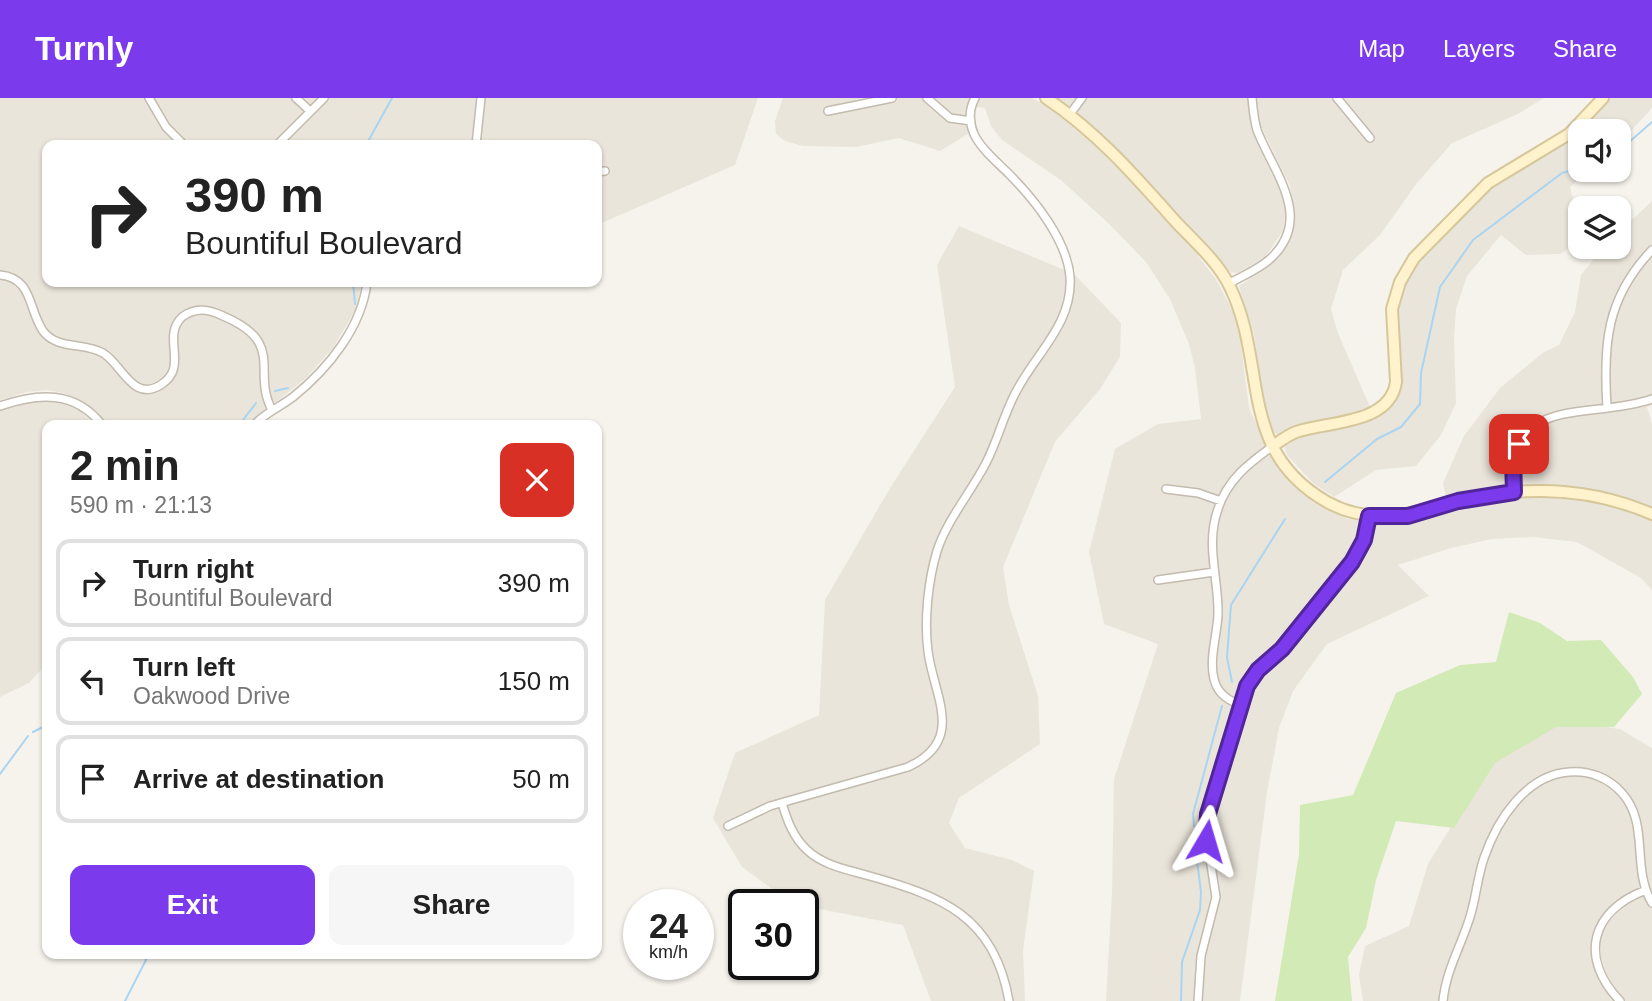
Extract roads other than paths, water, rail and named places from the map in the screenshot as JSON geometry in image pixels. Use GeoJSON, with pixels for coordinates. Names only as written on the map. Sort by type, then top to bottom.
{"type":"FeatureCollection","features":[{"type":"Feature","properties":{"kind":"main road"},"geometry":{"type":"LineString","coordinates":[[1046,98],[1070,114],[1115,154],[1207,254],[1228,284],[1244,323],[1259,413],[1273,446],[1291,472],[1315,495],[1341,508],[1369,516],[1408,516],[1458,501],[1514,492],[1558,491],[1593,496],[1652,514]]}},
{"type":"Feature","properties":{"kind":"main road"},"geometry":{"type":"LineString","coordinates":[[1273,446],[1296,432],[1327,427],[1376,411],[1387,404],[1394,394],[1396,382],[1392,309],[1409,265],[1488,183],[1569,134],[1603,98]]}},
{"type":"Feature","properties":{"kind":"street"},"geometry":{"type":"LineString","coordinates":[[149,98],[166,127],[179,140]]}},
{"type":"Feature","properties":{"kind":"street"},"geometry":{"type":"LineString","coordinates":[[296,98],[310,111]]}},
{"type":"Feature","properties":{"kind":"street"},"geometry":{"type":"LineString","coordinates":[[282,140],[324,98]]}},
{"type":"Feature","properties":{"kind":"street"},"geometry":{"type":"LineString","coordinates":[[477,140],[481,98]]}},
{"type":"Feature","properties":{"kind":"street"},"geometry":{"type":"LineString","coordinates":[[828,111],[892,98]]}},
{"type":"Feature","properties":{"kind":"street"},"geometry":{"type":"LineString","coordinates":[[927,98],[954,120],[971,121]]}},
{"type":"Feature","properties":{"kind":"street"},"geometry":{"type":"LineString","coordinates":[[729,826],[782,803],[908,767],[922,758],[935,743],[942,725],[943,707],[931,671],[927,640],[935,558],[945,531],[989,457],[1017,389],[1059,327],[1066,309],[1070,278],[1061,247],[1021,186],[977,139],[971,121],[975,98]]}},
{"type":"Feature","properties":{"kind":"street"},"geometry":{"type":"LineString","coordinates":[[1070,114],[1082,98]]}},
{"type":"Feature","properties":{"kind":"street"},"geometry":{"type":"LineString","coordinates":[[1228,284],[1275,255],[1290,224],[1289,197],[1257,130],[1252,98]]}},
{"type":"Feature","properties":{"kind":"street"},"geometry":{"type":"LineString","coordinates":[[1337,98],[1370,138]]}},
{"type":"Feature","properties":{"kind":"street"},"geometry":{"type":"LineString","coordinates":[[1607,407],[1604,361],[1611,318],[1629,280],[1652,250]]}},
{"type":"Feature","properties":{"kind":"street"},"geometry":{"type":"LineString","coordinates":[[0,275],[15,279],[25,287],[41,326],[50,337],[100,351],[114,361],[129,383],[142,388],[158,387],[172,375],[176,359],[172,336],[182,317],[205,310],[233,320],[252,334],[262,349],[267,366],[265,394],[272,410]]}},
{"type":"Feature","properties":{"kind":"street"},"geometry":{"type":"LineString","coordinates":[[260,420],[298,392],[333,356],[359,314],[366,287]]}},
{"type":"Feature","properties":{"kind":"street"},"geometry":{"type":"LineString","coordinates":[[0,404],[35,396],[56,397],[82,406],[97,420]]}},
{"type":"Feature","properties":{"kind":"street"},"geometry":{"type":"LineString","coordinates":[[1514,492],[1513,460],[1529,430],[1557,414],[1652,399]]}},
{"type":"Feature","properties":{"kind":"street"},"geometry":{"type":"LineString","coordinates":[[1239,704],[1226,698],[1213,678],[1218,607],[1212,538],[1221,501],[1240,472],[1273,446]]}},
{"type":"Feature","properties":{"kind":"street"},"geometry":{"type":"LineString","coordinates":[[1166,489],[1198,493],[1221,501]]}},
{"type":"Feature","properties":{"kind":"street"},"geometry":{"type":"LineString","coordinates":[[1198,1001],[1201,956],[1216,897],[1205,827],[1239,704],[1258,670],[1282,649],[1358,554],[1367,534],[1369,516]]}},
{"type":"Feature","properties":{"kind":"street"},"geometry":{"type":"LineString","coordinates":[[1158,580],[1214,572]]}},
{"type":"Feature","properties":{"kind":"street"},"geometry":{"type":"LineString","coordinates":[[1443,1001],[1450,965],[1468,924],[1488,848],[1516,802],[1541,780],[1556,774],[1580,772],[1601,778],[1620,790],[1636,817],[1640,866],[1652,903]]}},
{"type":"Feature","properties":{"kind":"street"},"geometry":{"type":"LineString","coordinates":[[782,803],[796,838],[818,859],[921,891],[960,914],[979,932],[993,954],[1009,1001]]}},
{"type":"Feature","properties":{"kind":"street"},"geometry":{"type":"LineString","coordinates":[[1620,1001],[1605,984],[1598,969],[1597,937],[1611,909],[1623,899],[1646,890]]}},
{"type":"Feature","properties":{"kind":"waterway"},"geometry":{"type":"LineString","coordinates":[[369,140],[392,98]]}},
{"type":"Feature","properties":{"kind":"waterway"},"geometry":{"type":"LineString","coordinates":[[1631,140],[1652,122]]}},
{"type":"Feature","properties":{"kind":"waterway"},"geometry":{"type":"LineString","coordinates":[[1325,482],[1377,439],[1401,427],[1420,404],[1421,373],[1440,287],[1473,240],[1562,173],[1568,171]]}},
{"type":"Feature","properties":{"kind":"waterway"},"geometry":{"type":"LineString","coordinates":[[353,287],[355,304]]}},
{"type":"Feature","properties":{"kind":"waterway"},"geometry":{"type":"LineString","coordinates":[[275,391],[288,388]]}},
{"type":"Feature","properties":{"kind":"waterway"},"geometry":{"type":"LineString","coordinates":[[243,420],[256,403]]}},
{"type":"Feature","properties":{"kind":"waterway"},"geometry":{"type":"LineString","coordinates":[[1232,682],[1227,657],[1231,605],[1285,519]]}},
{"type":"Feature","properties":{"kind":"waterway"},"geometry":{"type":"LineString","coordinates":[[1194,826],[1193,814],[1222,706]]}},
{"type":"Feature","properties":{"kind":"waterway"},"geometry":{"type":"LineString","coordinates":[[33,732],[42,728]]}},
{"type":"Feature","properties":{"kind":"waterway"},"geometry":{"type":"LineString","coordinates":[[0,774],[28,736]]}},
{"type":"Feature","properties":{"kind":"waterway"},"geometry":{"type":"LineString","coordinates":[[1181,1001],[1182,962],[1200,910],[1201,892],[1194,837]]}},
{"type":"Feature","properties":{"kind":"waterway"},"geometry":{"type":"LineString","coordinates":[[125,1001],[146,959]]}}]}
